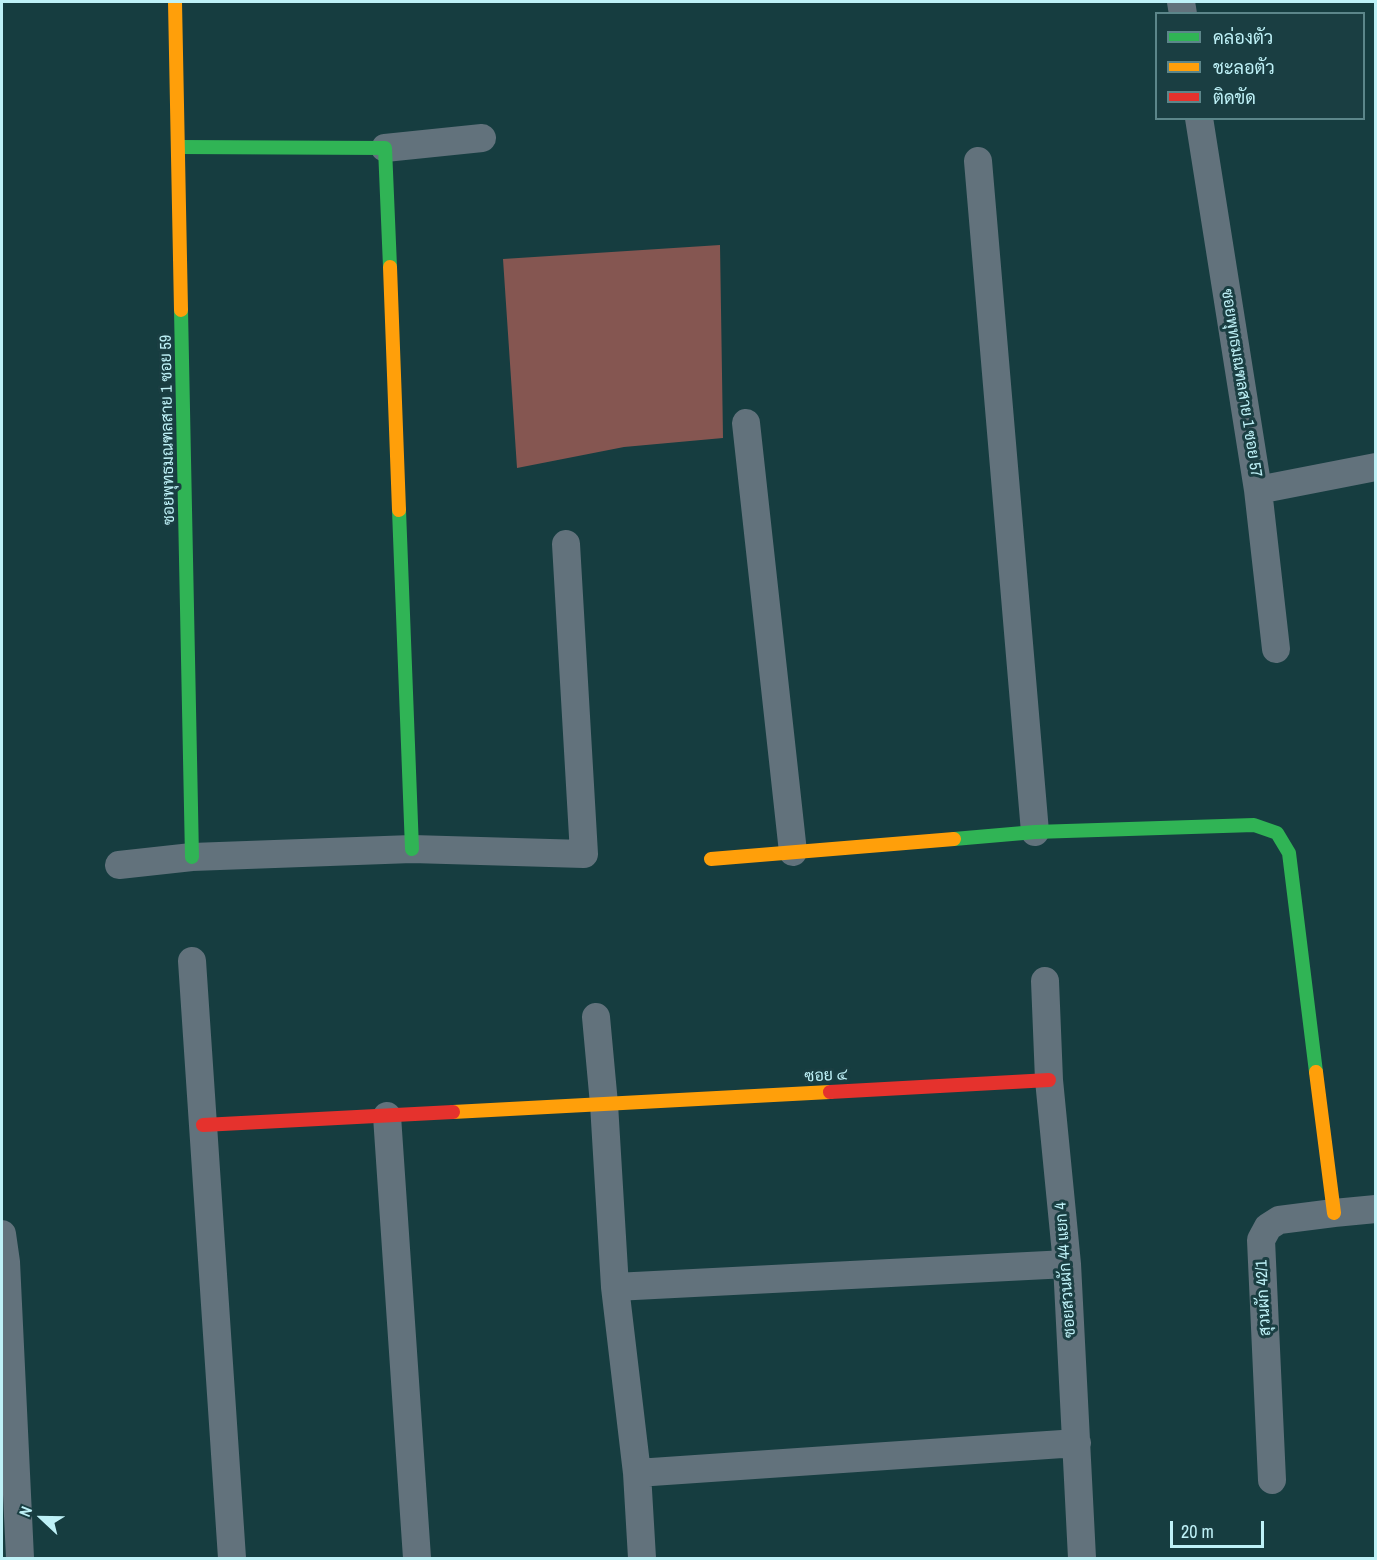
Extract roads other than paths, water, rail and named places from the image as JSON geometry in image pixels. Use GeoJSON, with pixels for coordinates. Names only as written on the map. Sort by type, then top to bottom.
{"type":"FeatureCollection","features":[{"type":"Feature","properties":{"kind":"street","name":"ซอยพุทธมณฑลสาย 1 ซอย 59"},"geometry":{"type":"LineString","coordinates":[[175,2],[192,857]]}},
{"type":"Feature","properties":{"kind":"street","name":"ซอยพุทธมณฑลสาย 1 ซอย 57"},"geometry":{"type":"LineString","coordinates":[[1199,120],[1258,490],[1276,649]]}},
{"type":"Feature","properties":{"kind":"street"},"geometry":{"type":"LineString","coordinates":[[179,147],[385,148],[482,138]]}},
{"type":"Feature","properties":{"kind":"street"},"geometry":{"type":"LineString","coordinates":[[385,148],[412,849]]}},
{"type":"Feature","properties":{"kind":"street"},"geometry":{"type":"LineString","coordinates":[[978,161],[1035,832]]}},
{"type":"Feature","properties":{"kind":"street"},"geometry":{"type":"LineString","coordinates":[[746,423],[793,852]]}},
{"type":"Feature","properties":{"kind":"street"},"geometry":{"type":"LineString","coordinates":[[1258,490],[1376,467]]}},
{"type":"Feature","properties":{"kind":"street"},"geometry":{"type":"LineString","coordinates":[[119,865],[192,857],[412,849],[584,854],[566,544]]}},
{"type":"Feature","properties":{"kind":"street"},"geometry":{"type":"LineString","coordinates":[[711,859],[1035,832],[1254,825],[1276,833],[1289,853],[1334,1213]]}},
{"type":"Feature","properties":{"kind":"street"},"geometry":{"type":"LineString","coordinates":[[192,961],[232,1558]]}},
{"type":"Feature","properties":{"kind":"street","name":"ซอยสวนผัก 44 แยก 4"},"geometry":{"type":"LineString","coordinates":[[1045,981],[1049,1080],[1067,1264],[1082,1558]]}},
{"type":"Feature","properties":{"kind":"street"},"geometry":{"type":"LineString","coordinates":[[596,1017],[604,1104],[615,1287],[637,1473],[642,1558]]}},
{"type":"Feature","properties":{"kind":"street","name":"ซอย ๔"},"geometry":{"type":"LineString","coordinates":[[203,1125],[1049,1080]]}},
{"type":"Feature","properties":{"kind":"street"},"geometry":{"type":"LineString","coordinates":[[387,1116],[417,1558]]}},
{"type":"Feature","properties":{"kind":"street","name":"สุวนผัก 42/1"},"geometry":{"type":"LineString","coordinates":[[1272,1480],[1261,1240],[1268,1227],[1279,1220],[1376,1209]]}},
{"type":"Feature","properties":{"kind":"street"},"geometry":{"type":"LineString","coordinates":[[2,1234],[6,1262],[14,1554]]}},
{"type":"Feature","properties":{"kind":"street"},"geometry":{"type":"LineString","coordinates":[[615,1287],[1067,1264]]}},
{"type":"Feature","properties":{"kind":"street"},"geometry":{"type":"LineString","coordinates":[[637,1473],[1077,1443]]}}]}
